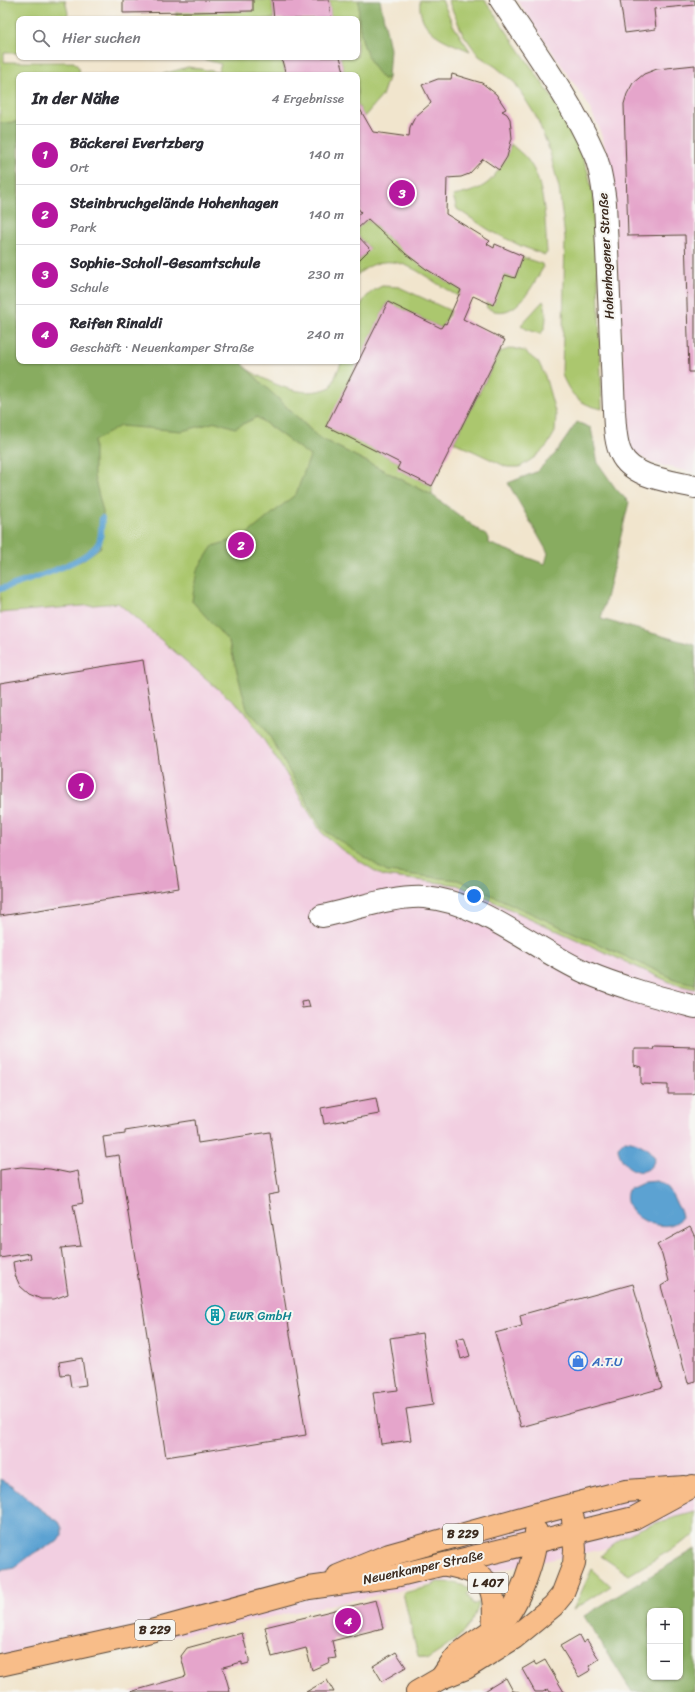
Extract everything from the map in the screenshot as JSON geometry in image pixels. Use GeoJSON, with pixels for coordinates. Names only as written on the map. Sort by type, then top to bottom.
{"type":"FeatureCollection","features":[{"type":"Feature","properties":{"kind":"main road","name":"B 229"},"geometry":{"type":"LineString","coordinates":[[536,1514],[628,1491],[694,1486]]}},
{"type":"Feature","properties":{"kind":"main road","name":"B 229"},"geometry":{"type":"LineString","coordinates":[[537,1542],[634,1518],[694,1486]]}},
{"type":"Feature","properties":{"kind":"main road"},"geometry":{"type":"LineString","coordinates":[[571,1505],[575,1532]]}},
{"type":"Feature","properties":{"kind":"main road"},"geometry":{"type":"LineString","coordinates":[[536,1514],[537,1542]]}},
{"type":"Feature","properties":{"kind":"main road","name":"Neuenkamper Straße"},"geometry":{"type":"LineString","coordinates":[[0,1665],[136,1635],[309,1588],[389,1555],[536,1514]]}},
{"type":"Feature","properties":{"kind":"main road","name":"L 407"},"geometry":{"type":"LineString","coordinates":[[417,1692],[441,1678],[466,1668],[514,1638],[553,1606],[562,1595],[574,1564],[575,1532]]}},
{"type":"Feature","properties":{"kind":"main road","name":"L 407"},"geometry":{"type":"LineString","coordinates":[[441,1678],[458,1654],[493,1629],[502,1621],[513,1606],[521,1591],[537,1542]]}},
{"type":"Feature","properties":{"kind":"main road","name":"Neuenkamper Straße"},"geometry":{"type":"LineString","coordinates":[[309,1588],[395,1576],[537,1542]]}},
{"type":"Feature","properties":{"kind":"main road","name":"L 407"},"geometry":{"type":"LineString","coordinates":[[445,1564],[467,1568],[481,1576],[490,1585],[495,1606],[493,1629]]}},
{"type":"Feature","properties":{"kind":"street","name":"Hohenhagener Straße"},"geometry":{"type":"LineString","coordinates":[[501,0],[572,110],[595,156],[601,176],[606,203],[614,411],[616,435],[620,453],[625,462],[640,473],[695,487]]}},
{"type":"Feature","properties":{"kind":"street"},"geometry":{"type":"LineString","coordinates":[[322,916],[396,899],[423,897],[452,902],[486,917],[585,972],[695,1008]]}},
{"type":"Feature","properties":{"kind":"shaded area"},"geometry":{"type":"Polygon","coordinates":[[[517,0],[695,0],[695,473],[651,463],[638,455],[630,446],[627,432],[614,210],[607,154],[599,128],[587,103],[517,0]]]}},
{"type":"Feature","properties":{"kind":"shaded area"},"geometry":{"type":"Polygon","coordinates":[[[118,603],[458,880],[695,984],[695,1513],[608,1548],[0,1672],[0,605],[118,603]]]}},
{"type":"Feature","properties":{"kind":"green space"},"geometry":{"type":"Polygon","coordinates":[[[0,0],[65,0],[68,13],[67,16],[16,16],[16,53],[4,53],[4,62],[74,62],[79,68],[80,72],[16,72],[16,122],[0,123],[0,0]]]}},
{"type":"Feature","properties":{"kind":"green space"},"geometry":{"type":"Polygon","coordinates":[[[253,0],[272,0],[274,16],[176,16],[176,12],[253,0]]]}},
{"type":"Feature","properties":{"kind":"green space"},"geometry":{"type":"Polygon","coordinates":[[[329,0],[359,0],[359,16],[331,16],[329,0]]]}},
{"type":"Feature","properties":{"kind":"green space"},"geometry":{"type":"Polygon","coordinates":[[[359,0],[380,0],[390,49],[388,78],[383,79],[376,71],[366,52],[360,32],[359,0]]]}},
{"type":"Feature","properties":{"kind":"green space"},"geometry":{"type":"Polygon","coordinates":[[[420,0],[442,0],[453,25],[470,51],[442,39],[428,28],[420,11],[420,0]]]}},
{"type":"Feature","properties":{"kind":"green space"},"geometry":{"type":"Polygon","coordinates":[[[448,0],[485,0],[556,103],[575,136],[588,172],[596,208],[602,409],[587,405],[577,398],[569,388],[562,375],[565,238],[559,188],[549,149],[537,118],[515,83],[496,67],[479,56],[463,34],[448,0]]]}},
{"type":"Feature","properties":{"kind":"green space"},"geometry":{"type":"Polygon","coordinates":[[[360,22],[363,42],[371,61],[383,79],[388,78],[382,96],[364,117],[360,109],[360,72],[344,72],[341,60],[360,60],[360,22]]]}},
{"type":"Feature","properties":{"kind":"green space"},"geometry":{"type":"Polygon","coordinates":[[[207,60],[282,60],[285,72],[218,72],[221,64],[207,60]]]}},
{"type":"Feature","properties":{"kind":"green space"},"geometry":{"type":"Polygon","coordinates":[[[188,67],[218,72],[170,72],[188,67]]]}},
{"type":"Feature","properties":{"kind":"green space"},"geometry":{"type":"Polygon","coordinates":[[[16,122],[16,364],[243,364],[318,437],[432,495],[488,537],[488,543],[545,564],[548,553],[508,483],[536,472],[555,454],[577,422],[591,428],[598,463],[616,489],[629,502],[601,619],[695,645],[695,984],[677,980],[458,880],[387,872],[322,829],[265,728],[247,709],[229,642],[192,601],[197,570],[213,546],[245,536],[296,494],[310,456],[257,417],[235,428],[216,422],[182,431],[120,426],[94,441],[94,476],[103,512],[101,547],[81,561],[0,589],[0,123],[16,122]]]}},
{"type":"Feature","properties":{"kind":"green space"},"geometry":{"type":"Polygon","coordinates":[[[0,142],[16,326],[16,364],[30,364],[249,421],[257,417],[310,455],[537,605],[695,656],[695,989],[674,984],[457,885],[383,876],[342,850],[321,832],[285,772],[245,712],[118,603],[0,613],[0,142]]]}},
{"type":"Feature","properties":{"kind":"green space"},"geometry":{"type":"Polygon","coordinates":[[[511,144],[524,155],[533,168],[538,179],[545,217],[547,253],[545,255],[521,246],[489,230],[457,209],[453,196],[476,190],[491,180],[501,165],[511,144]]]}},
{"type":"Feature","properties":{"kind":"green space"},"geometry":{"type":"Polygon","coordinates":[[[368,219],[412,258],[461,290],[458,296],[421,273],[397,263],[384,262],[371,266],[360,273],[360,259],[370,249],[360,238],[360,226],[368,219]]]}},
{"type":"Feature","properties":{"kind":"green space"},"geometry":{"type":"Polygon","coordinates":[[[522,257],[542,264],[543,268],[533,285],[521,301],[506,311],[497,311],[487,308],[486,302],[505,275],[515,278],[522,257]]]}},
{"type":"Feature","properties":{"kind":"green space"},"geometry":{"type":"Polygon","coordinates":[[[382,286],[399,287],[451,311],[441,328],[388,302],[360,359],[360,308],[364,300],[371,292],[382,286]]]}},
{"type":"Feature","properties":{"kind":"green space"},"geometry":{"type":"Polygon","coordinates":[[[543,301],[546,323],[540,334],[526,329],[521,325],[543,301]]]}},
{"type":"Feature","properties":{"kind":"green space"},"geometry":{"type":"Polygon","coordinates":[[[512,348],[524,351],[539,363],[545,376],[556,415],[555,432],[547,446],[535,457],[520,467],[507,467],[454,442],[500,352],[512,348]]]}},
{"type":"Feature","properties":{"kind":"green space"},"geometry":{"type":"Polygon","coordinates":[[[341,364],[358,364],[327,426],[400,463],[398,469],[432,486],[432,495],[318,437],[247,369],[277,385],[298,391],[320,391],[331,387],[341,364]]]}},
{"type":"Feature","properties":{"kind":"green space"},"geometry":{"type":"Polygon","coordinates":[[[695,1512],[695,1535],[629,1575],[601,1556],[611,1546],[632,1532],[695,1512]]]}},
{"type":"Feature","properties":{"kind":"green space"},"geometry":{"type":"Polygon","coordinates":[[[695,1549],[695,1692],[632,1692],[584,1616],[695,1549]]]}},
{"type":"Feature","properties":{"kind":"green space"},"geometry":{"type":"Polygon","coordinates":[[[592,1569],[611,1586],[573,1610],[592,1569]]]}},
{"type":"Feature","properties":{"kind":"green space"},"geometry":{"type":"Polygon","coordinates":[[[437,1582],[455,1583],[464,1586],[472,1590],[467,1594],[473,1605],[479,1602],[472,1621],[460,1636],[428,1659],[418,1656],[403,1593],[433,1586],[433,1584],[437,1582]]]}},
{"type":"Feature","properties":{"kind":"water"},"geometry":{"type":"Polygon","coordinates":[[[625,1140],[634,1142],[646,1148],[653,1155],[655,1159],[651,1166],[646,1170],[634,1170],[623,1161],[618,1147],[625,1140]]]}},
{"type":"Feature","properties":{"kind":"water"},"geometry":{"type":"Polygon","coordinates":[[[657,1181],[667,1186],[681,1212],[682,1217],[675,1223],[666,1226],[655,1225],[636,1215],[630,1208],[627,1199],[628,1190],[645,1182],[657,1181]]]}},
{"type":"Feature","properties":{"kind":"water"},"geometry":{"type":"Polygon","coordinates":[[[0,1479],[11,1485],[59,1522],[62,1528],[62,1536],[57,1542],[34,1553],[14,1568],[0,1571],[0,1479]]]}},
{"type":"Feature","properties":{"kind":"building"},"geometry":{"type":"Polygon","coordinates":[[[123,0],[253,0],[253,11],[123,13],[123,0]]]}},
{"type":"Feature","properties":{"kind":"building"},"geometry":{"type":"Polygon","coordinates":[[[272,0],[329,0],[331,16],[274,16],[272,0]]]}},
{"type":"Feature","properties":{"kind":"building"},"geometry":{"type":"Polygon","coordinates":[[[620,0],[695,0],[695,5],[654,9],[656,29],[625,33],[620,0]]]}},
{"type":"Feature","properties":{"kind":"building"},"geometry":{"type":"Polygon","coordinates":[[[282,60],[341,60],[344,72],[285,72],[282,60]]]}},
{"type":"Feature","properties":{"kind":"building"},"geometry":{"type":"Polygon","coordinates":[[[695,65],[695,372],[689,372],[685,235],[628,236],[624,104],[633,83],[644,74],[657,69],[695,65]]]}},
{"type":"Feature","properties":{"kind":"building"},"geometry":{"type":"Polygon","coordinates":[[[452,74],[482,83],[496,94],[506,109],[502,111],[507,114],[510,119],[512,138],[507,157],[499,170],[483,159],[469,174],[461,177],[447,178],[446,214],[490,241],[487,244],[494,248],[495,244],[523,256],[515,278],[505,275],[493,305],[473,296],[463,319],[505,340],[432,486],[397,469],[400,463],[326,426],[357,364],[360,364],[360,358],[388,302],[441,328],[444,323],[446,324],[461,290],[426,269],[406,254],[368,219],[360,226],[360,109],[373,132],[409,137],[410,127],[415,117],[431,103],[422,85],[438,79],[451,79],[452,74]]]}},
{"type":"Feature","properties":{"kind":"building"},"geometry":{"type":"Polygon","coordinates":[[[360,238],[370,249],[360,259],[360,238]]]}},
{"type":"Feature","properties":{"kind":"building"},"geometry":{"type":"Polygon","coordinates":[[[143,660],[179,888],[0,916],[0,683],[143,660]]]}},
{"type":"Feature","properties":{"kind":"building"},"geometry":{"type":"Polygon","coordinates":[[[308,1000],[310,1007],[302,1008],[301,1001],[308,1000]]]}},
{"type":"Feature","properties":{"kind":"building"},"geometry":{"type":"Polygon","coordinates":[[[653,1046],[695,1047],[695,1093],[668,1094],[668,1085],[641,1084],[641,1067],[634,1065],[634,1049],[652,1049],[653,1046]]]}},
{"type":"Feature","properties":{"kind":"building"},"geometry":{"type":"Polygon","coordinates":[[[376,1098],[379,1114],[324,1124],[321,1108],[376,1098]]]}},
{"type":"Feature","properties":{"kind":"building","name":"EWR GmbH"},"geometry":{"type":"Polygon","coordinates":[[[195,1120],[198,1143],[270,1132],[279,1193],[268,1195],[306,1435],[166,1457],[119,1155],[106,1157],[103,1137],[125,1134],[125,1131],[195,1120]]]}},
{"type":"Feature","properties":{"kind":"building"},"geometry":{"type":"Polygon","coordinates":[[[21,1167],[50,1169],[69,1173],[78,1171],[83,1203],[73,1205],[81,1246],[61,1248],[68,1294],[54,1299],[41,1299],[29,1294],[20,1286],[15,1275],[13,1262],[31,1258],[30,1253],[0,1258],[0,1170],[21,1167]]]}},
{"type":"Feature","properties":{"kind":"building"},"geometry":{"type":"Polygon","coordinates":[[[690,1227],[695,1237],[695,1381],[688,1383],[661,1286],[669,1281],[662,1254],[657,1245],[690,1227]]]}},
{"type":"Feature","properties":{"kind":"building","name":"A.T.U"},"geometry":{"type":"Polygon","coordinates":[[[633,1284],[662,1388],[521,1427],[495,1333],[522,1326],[520,1315],[633,1284]]]}},
{"type":"Feature","properties":{"kind":"building"},"geometry":{"type":"Polygon","coordinates":[[[422,1333],[433,1405],[406,1409],[411,1440],[381,1444],[373,1393],[398,1390],[390,1338],[422,1333]]]}},
{"type":"Feature","properties":{"kind":"building"},"geometry":{"type":"Polygon","coordinates":[[[464,1337],[470,1356],[461,1359],[456,1339],[464,1337]]]}},
{"type":"Feature","properties":{"kind":"building"},"geometry":{"type":"Polygon","coordinates":[[[82,1358],[86,1385],[71,1387],[69,1374],[61,1375],[59,1362],[82,1358]]]}},
{"type":"Feature","properties":{"kind":"building"},"geometry":{"type":"Polygon","coordinates":[[[376,1600],[383,1628],[332,1641],[336,1658],[329,1659],[330,1662],[312,1670],[306,1648],[272,1657],[265,1627],[376,1600]]]}},
{"type":"Feature","properties":{"kind":"building"},"geometry":{"type":"Polygon","coordinates":[[[242,1633],[249,1663],[242,1665],[242,1662],[223,1667],[230,1692],[130,1692],[186,1676],[181,1656],[187,1648],[242,1633]]]}},
{"type":"Feature","properties":{"kind":"building"},"geometry":{"type":"Polygon","coordinates":[[[579,1635],[583,1643],[587,1640],[599,1659],[589,1666],[591,1670],[579,1677],[560,1646],[579,1635]]]}},
{"type":"Feature","properties":{"kind":"building"},"geometry":{"type":"Polygon","coordinates":[[[396,1652],[406,1667],[382,1681],[373,1666],[396,1652]]]}},
{"type":"Feature","properties":{"kind":"building"},"geometry":{"type":"Polygon","coordinates":[[[545,1660],[564,1692],[550,1692],[548,1689],[543,1692],[535,1692],[522,1669],[534,1662],[536,1665],[545,1660]]]}},
{"type":"Feature","properties":{"kind":"building"},"geometry":{"type":"Polygon","coordinates":[[[506,1678],[513,1691],[519,1692],[483,1692],[506,1678]]]}},
{"type":"Feature","properties":{"kind":"building"},"geometry":{"type":"Polygon","coordinates":[[[327,1680],[334,1692],[306,1692],[327,1680]]]}},
{"type":"Feature","properties":{"kind":"waterway"},"geometry":{"type":"LineString","coordinates":[[0,589],[54,571],[93,550],[100,539],[102,518]]}},
{"type":"Feature","properties":{"kind":"place","name":"Sophie-Scholl-Gesamtschule"},"geometry":{"type":"Point","coordinates":[402,193]}},
{"type":"Feature","properties":{"kind":"place","name":"Steinbruchgelände Hohenhagen"},"geometry":{"type":"Point","coordinates":[241,545]}},
{"type":"Feature","properties":{"kind":"place","name":"Bäckerei Evertzberg"},"geometry":{"type":"Point","coordinates":[81,786]}},
{"type":"Feature","properties":{"kind":"place","name":"EWR GmbH"},"geometry":{"type":"Point","coordinates":[215,1315]}},
{"type":"Feature","properties":{"kind":"place","name":"A.T.U"},"geometry":{"type":"Point","coordinates":[578,1361]}},
{"type":"Feature","properties":{"kind":"place","name":"Reifen Rinaldi"},"geometry":{"type":"Point","coordinates":[348,1621]}}]}
